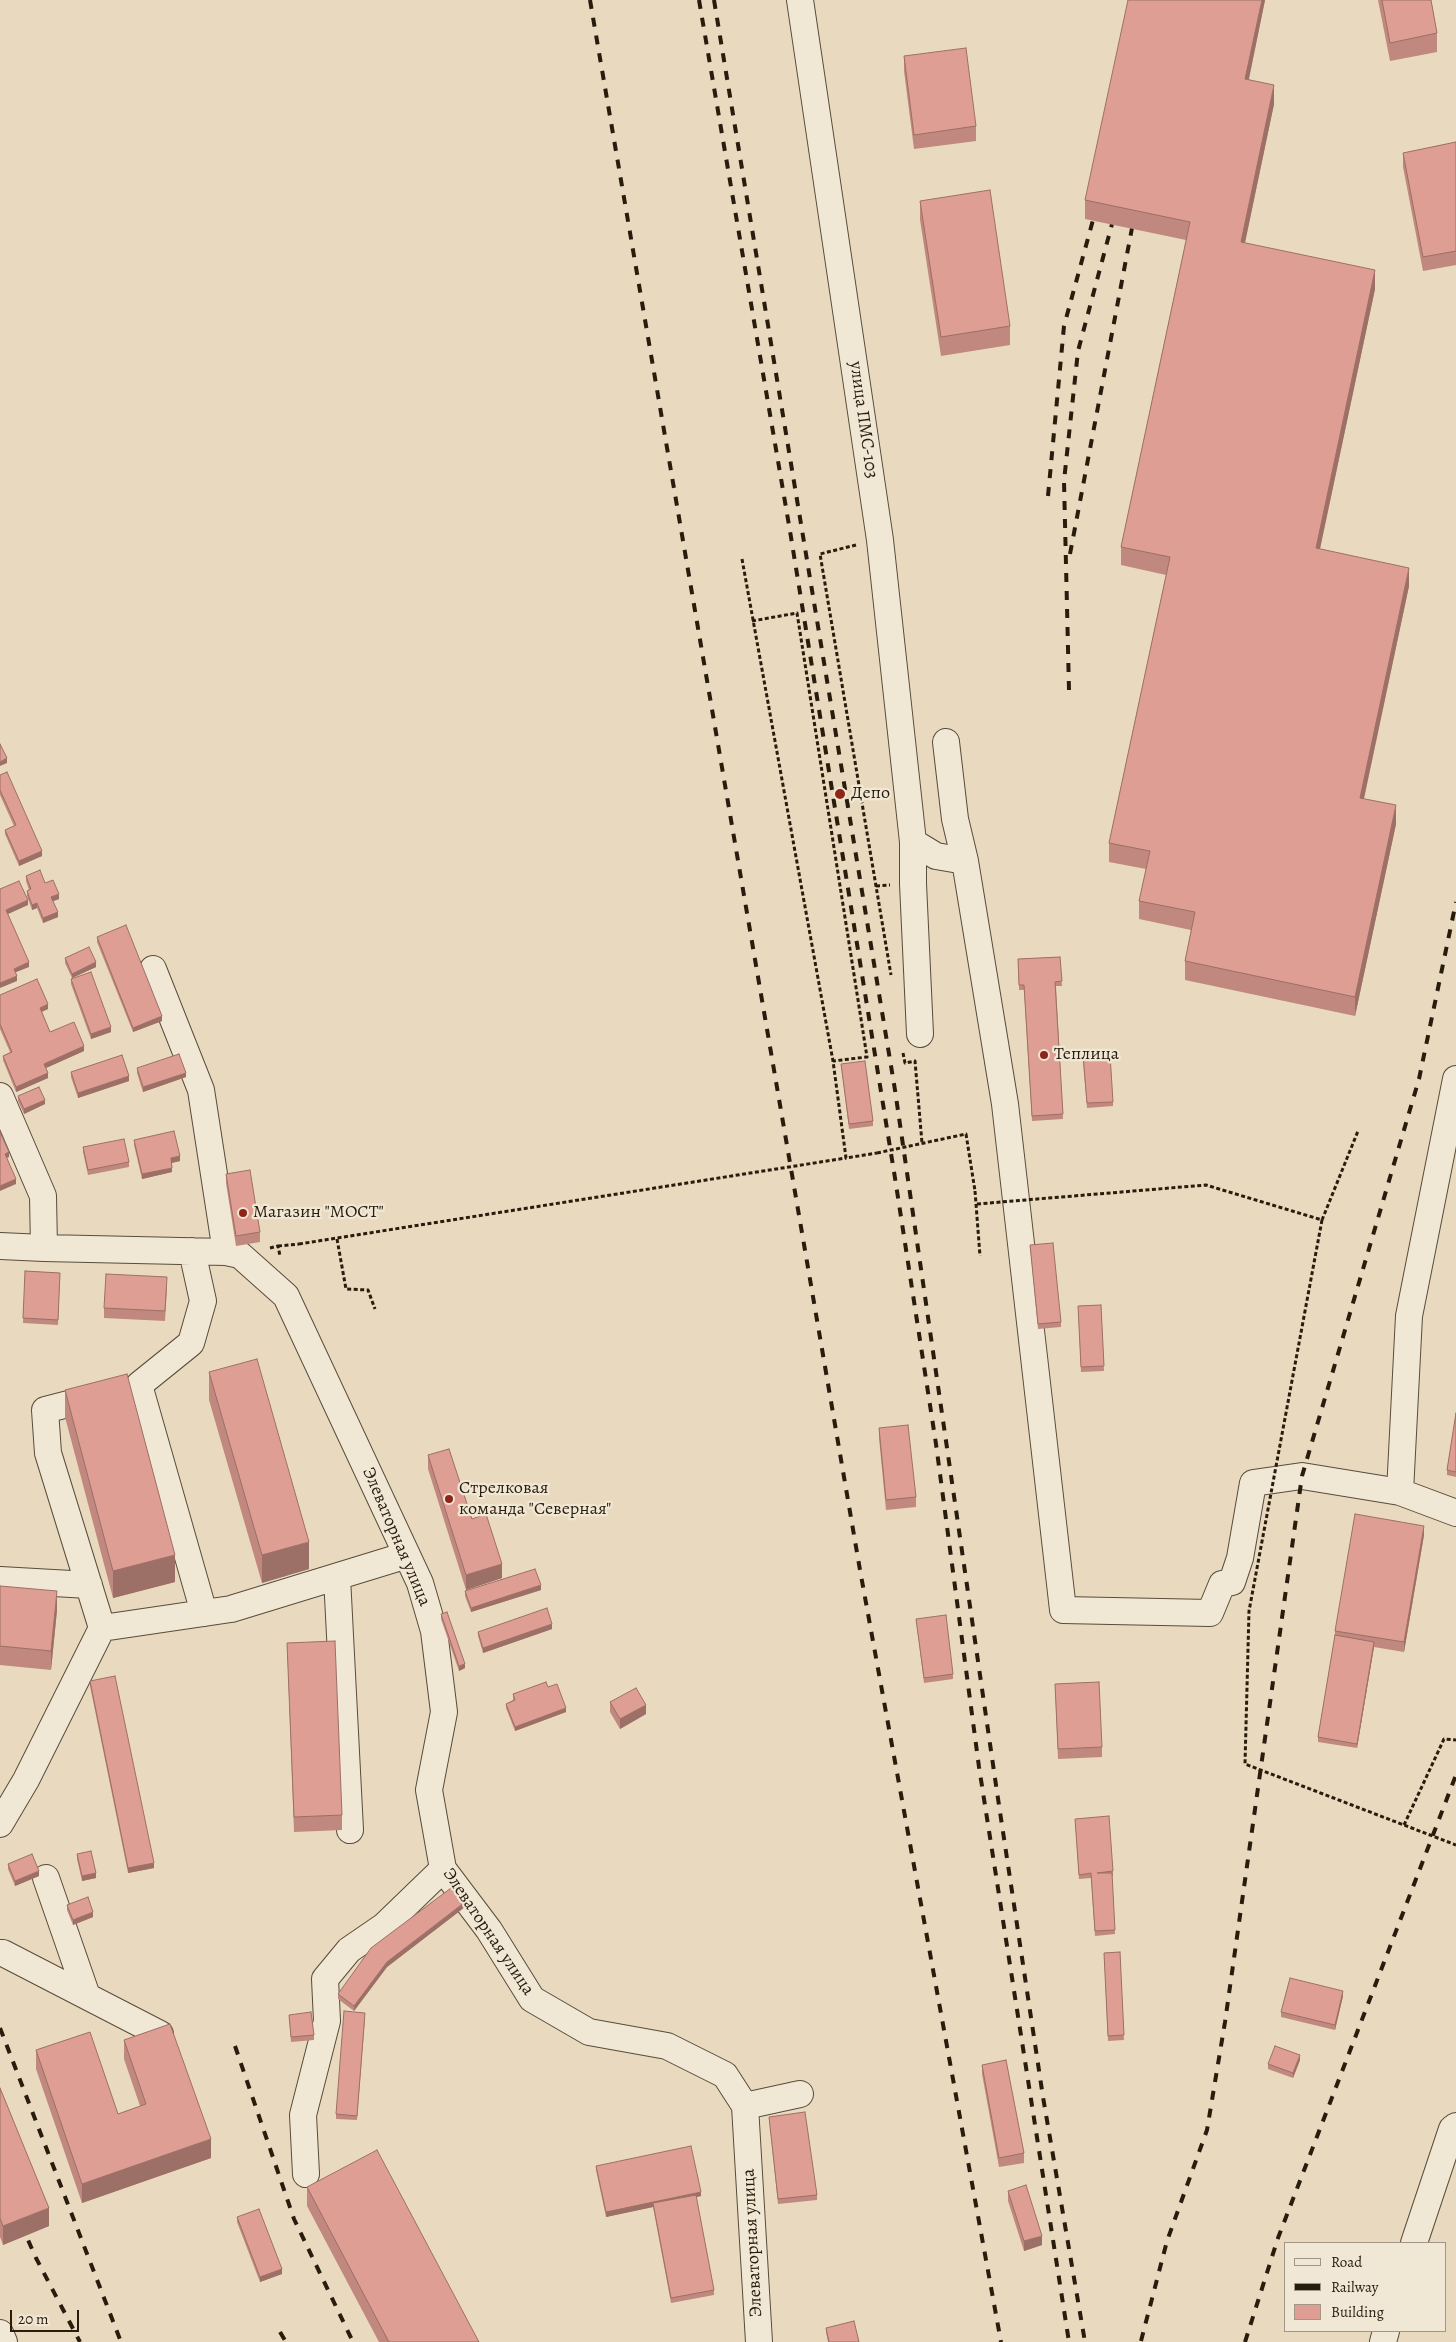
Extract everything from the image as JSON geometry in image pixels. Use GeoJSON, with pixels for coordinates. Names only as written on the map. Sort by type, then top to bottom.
{"type":"FeatureCollection","features":[{"type":"Feature","properties":{"kind":"street","name":"улица ПМС-103"},"geometry":{"type":"LineString","coordinates":[[800,0],[880,540],[913,842],[911,1038]]}},
{"type":"Feature","properties":{"kind":"street"},"geometry":{"type":"LineString","coordinates":[[946,742],[955,819],[965,860],[1005,1104],[1063,1610],[1210,1613],[1222,1584],[1232,1582],[1240,1558],[1253,1483],[1302,1476],[1400,1492],[1456,1513]]}},
{"type":"Feature","properties":{"kind":"street"},"geometry":{"type":"LineString","coordinates":[[913,842],[936,856],[965,860]]}},
{"type":"Feature","properties":{"kind":"street"},"geometry":{"type":"LineString","coordinates":[[152,969],[201,1090],[226,1252]]}},
{"type":"Feature","properties":{"kind":"street"},"geometry":{"type":"LineString","coordinates":[[1400,1492],[1409,1316],[1456,1079]]}},
{"type":"Feature","properties":{"kind":"street"},"geometry":{"type":"LineString","coordinates":[[0,1096],[43,1196],[44,1248]]}},
{"type":"Feature","properties":{"kind":"street","name":"Элеваторная улица"},"geometry":{"type":"LineString","coordinates":[[0,1246],[226,1252],[240,1255],[286,1296],[420,1583],[434,1631],[444,1712],[428,1790],[443,1869],[489,1930],[532,1999],[588,2032],[667,2046],[725,2075],[745,2106],[759,2342]]}},
{"type":"Feature","properties":{"kind":"street"},"geometry":{"type":"LineString","coordinates":[[0,1824],[26,1780],[102,1628],[48,1454],[45,1410],[139,1385],[191,1343],[204,1301],[192,1251]]}},
{"type":"Feature","properties":{"kind":"street"},"geometry":{"type":"LineString","coordinates":[[139,1385],[204,1613]]}},
{"type":"Feature","properties":{"kind":"street"},"geometry":{"type":"LineString","coordinates":[[102,1628],[231,1610],[407,1555]]}},
{"type":"Feature","properties":{"kind":"street"},"geometry":{"type":"LineString","coordinates":[[337,1577],[350,1830]]}},
{"type":"Feature","properties":{"kind":"street"},"geometry":{"type":"LineString","coordinates":[[0,1580],[89,1584]]}},
{"type":"Feature","properties":{"kind":"street"},"geometry":{"type":"LineString","coordinates":[[306,2174],[303,2115],[327,2021],[325,1979],[349,1950],[384,1926],[443,1869]]}},
{"type":"Feature","properties":{"kind":"street"},"geometry":{"type":"LineString","coordinates":[[46,1878],[87,1996]]}},
{"type":"Feature","properties":{"kind":"street"},"geometry":{"type":"LineString","coordinates":[[0,1953],[160,2034]]}},
{"type":"Feature","properties":{"kind":"street"},"geometry":{"type":"LineString","coordinates":[[745,2106],[800,2094]]}},
{"type":"Feature","properties":{"kind":"street"},"geometry":{"type":"LineString","coordinates":[[1414,2242],[1452,2129],[1456,2126]]}},
{"type":"Feature","properties":{"kind":"street"},"geometry":{"type":"LineString","coordinates":[[0,2333],[4,2342]]}},
{"type":"Feature","properties":{"kind":"path"},"geometry":{"type":"LineString","coordinates":[[880,540],[820,554],[892,984]]}},
{"type":"Feature","properties":{"kind":"path"},"geometry":{"type":"LineString","coordinates":[[742,559],[833,1061],[846,1158]]}},
{"type":"Feature","properties":{"kind":"path"},"geometry":{"type":"LineString","coordinates":[[752,621],[797,613],[867,1057],[833,1061]]}},
{"type":"Feature","properties":{"kind":"path"},"geometry":{"type":"LineString","coordinates":[[911,1038],[905,1062],[915,1061],[922,1143]]}},
{"type":"Feature","properties":{"kind":"path"},"geometry":{"type":"LineString","coordinates":[[1358,1131],[1322,1220],[1249,1610],[1245,1764],[1456,1845]]}},
{"type":"Feature","properties":{"kind":"path"},"geometry":{"type":"LineString","coordinates":[[278,1246],[337,1239],[846,1158],[966,1134],[977,1204],[980,1256]]}},
{"type":"Feature","properties":{"kind":"path"},"geometry":{"type":"LineString","coordinates":[[977,1204],[1206,1185],[1322,1220]]}},
{"type":"Feature","properties":{"kind":"path"},"geometry":{"type":"LineString","coordinates":[[337,1239],[346,1289],[368,1290],[375,1309]]}},
{"type":"Feature","properties":{"kind":"path"},"geometry":{"type":"LineString","coordinates":[[1404,1824],[1444,1739],[1456,1741]]}},
{"type":"Feature","properties":{"kind":"building"},"geometry":{"type":"Polygon","coordinates":[[[1128,0],[1262,0],[1245,79],[1274,85],[1241,242],[1375,270],[1316,548],[1409,568],[1360,798],[1396,805],[1355,997],[1185,961],[1195,912],[1139,901],[1150,851],[1109,843],[1170,557],[1121,547],[1190,222],[1085,200],[1128,0]]]}},
{"type":"Feature","properties":{"kind":"building"},"geometry":{"type":"Polygon","coordinates":[[[1382,0],[1431,0],[1437,33],[1390,43],[1382,0]]]}},
{"type":"Feature","properties":{"kind":"building"},"geometry":{"type":"Polygon","coordinates":[[[966,48],[976,126],[914,135],[904,56],[966,48]]]}},
{"type":"Feature","properties":{"kind":"building"},"geometry":{"type":"Polygon","coordinates":[[[1456,142],[1456,251],[1423,257],[1403,153],[1456,142]]]}},
{"type":"Feature","properties":{"kind":"building"},"geometry":{"type":"Polygon","coordinates":[[[990,190],[1010,326],[941,337],[920,201],[990,190]]]}},
{"type":"Feature","properties":{"kind":"building"},"geometry":{"type":"Polygon","coordinates":[[[0,744],[7,758],[0,762],[0,744]]]}},
{"type":"Feature","properties":{"kind":"building"},"geometry":{"type":"Polygon","coordinates":[[[7,772],[42,851],[19,861],[5,830],[16,825],[0,790],[0,775],[7,772]]]}},
{"type":"Feature","properties":{"kind":"building"},"geometry":{"type":"Polygon","coordinates":[[[40,870],[45,883],[53,880],[59,894],[51,897],[58,912],[43,918],[37,903],[32,905],[27,891],[31,889],[26,876],[40,870]]]}},
{"type":"Feature","properties":{"kind":"building"},"geometry":{"type":"Polygon","coordinates":[[[19,881],[28,900],[6,910],[29,962],[14,969],[17,976],[0,983],[0,889],[19,881]]]}},
{"type":"Feature","properties":{"kind":"building"},"geometry":{"type":"Polygon","coordinates":[[[126,925],[162,1016],[133,1028],[97,937],[126,925]]]}},
{"type":"Feature","properties":{"kind":"building"},"geometry":{"type":"Polygon","coordinates":[[[89,947],[96,962],[72,974],[65,958],[89,947]]]}},
{"type":"Feature","properties":{"kind":"building","name":"Теплица"},"geometry":{"type":"Polygon","coordinates":[[[1060,957],[1062,981],[1055,982],[1063,1114],[1032,1116],[1024,985],[1019,985],[1018,959],[1060,957]]]}},
{"type":"Feature","properties":{"kind":"building"},"geometry":{"type":"Polygon","coordinates":[[[91,972],[111,1027],[91,1034],[71,979],[91,972]]]}},
{"type":"Feature","properties":{"kind":"building"},"geometry":{"type":"Polygon","coordinates":[[[37,979],[48,1004],[40,1008],[50,1032],[74,1022],[84,1046],[44,1064],[48,1073],[16,1087],[3,1056],[12,1052],[0,1024],[0,995],[37,979]]]}},
{"type":"Feature","properties":{"kind":"building"},"geometry":{"type":"Polygon","coordinates":[[[179,1054],[186,1073],[143,1087],[137,1068],[179,1054]]]}},
{"type":"Feature","properties":{"kind":"building"},"geometry":{"type":"Polygon","coordinates":[[[1110,1054],[1113,1102],[1087,1103],[1083,1055],[1110,1054]]]}},
{"type":"Feature","properties":{"kind":"building"},"geometry":{"type":"Polygon","coordinates":[[[122,1055],[129,1076],[78,1093],[71,1072],[122,1055]]]}},
{"type":"Feature","properties":{"kind":"building"},"geometry":{"type":"Polygon","coordinates":[[[865,1061],[873,1121],[849,1124],[841,1064],[865,1061]]]}},
{"type":"Feature","properties":{"kind":"building"},"geometry":{"type":"Polygon","coordinates":[[[39,1087],[45,1100],[24,1109],[18,1096],[39,1087]]]}},
{"type":"Feature","properties":{"kind":"building"},"geometry":{"type":"Polygon","coordinates":[[[174,1131],[180,1156],[171,1158],[172,1168],[142,1174],[134,1140],[174,1131]]]}},
{"type":"Feature","properties":{"kind":"building"},"geometry":{"type":"Polygon","coordinates":[[[0,1132],[9,1152],[5,1154],[16,1179],[0,1186],[0,1132]]]}},
{"type":"Feature","properties":{"kind":"building"},"geometry":{"type":"Polygon","coordinates":[[[124,1139],[129,1162],[88,1170],[83,1147],[124,1139]]]}},
{"type":"Feature","properties":{"kind":"building","name":"Магазин \"МОСТ\""},"geometry":{"type":"Polygon","coordinates":[[[250,1170],[260,1232],[236,1236],[226,1174],[250,1170]]]}},
{"type":"Feature","properties":{"kind":"building"},"geometry":{"type":"Polygon","coordinates":[[[1053,1243],[1061,1322],[1038,1324],[1030,1245],[1053,1243]]]}},
{"type":"Feature","properties":{"kind":"building"},"geometry":{"type":"Polygon","coordinates":[[[25,1271],[60,1273],[58,1320],[23,1318],[25,1271]]]}},
{"type":"Feature","properties":{"kind":"building"},"geometry":{"type":"Polygon","coordinates":[[[106,1274],[167,1277],[165,1311],[104,1308],[106,1274]]]}},
{"type":"Feature","properties":{"kind":"building"},"geometry":{"type":"Polygon","coordinates":[[[1101,1305],[1104,1366],[1081,1367],[1078,1306],[1101,1305]]]}},
{"type":"Feature","properties":{"kind":"building"},"geometry":{"type":"Polygon","coordinates":[[[257,1359],[309,1542],[262,1555],[209,1372],[257,1359]]]}},
{"type":"Feature","properties":{"kind":"building"},"geometry":{"type":"Polygon","coordinates":[[[127,1374],[175,1555],[113,1571],[65,1390],[127,1374]]]}},
{"type":"Feature","properties":{"kind":"building"},"geometry":{"type":"Polygon","coordinates":[[[1456,1413],[1456,1472],[1447,1470],[1456,1413]]]}},
{"type":"Feature","properties":{"kind":"building"},"geometry":{"type":"Polygon","coordinates":[[[908,1425],[916,1497],[886,1500],[879,1428],[908,1425]]]}},
{"type":"Feature","properties":{"kind":"building","name":"Стрелковая команда \"Северная\""},"geometry":{"type":"Polygon","coordinates":[[[449,1449],[472,1519],[486,1514],[502,1564],[466,1575],[428,1455],[449,1449]]]}},
{"type":"Feature","properties":{"kind":"building"},"geometry":{"type":"Polygon","coordinates":[[[1355,1514],[1424,1526],[1404,1642],[1335,1631],[1355,1514]]]}},
{"type":"Feature","properties":{"kind":"building"},"geometry":{"type":"Polygon","coordinates":[[[535,1569],[541,1585],[471,1608],[465,1591],[535,1569]]]}},
{"type":"Feature","properties":{"kind":"building"},"geometry":{"type":"Polygon","coordinates":[[[0,1586],[57,1591],[51,1651],[0,1646],[0,1586]]]}},
{"type":"Feature","properties":{"kind":"building"},"geometry":{"type":"Polygon","coordinates":[[[547,1608],[552,1624],[483,1648],[478,1632],[547,1608]]]}},
{"type":"Feature","properties":{"kind":"building"},"geometry":{"type":"Polygon","coordinates":[[[447,1612],[465,1664],[459,1666],[441,1614],[447,1612]]]}},
{"type":"Feature","properties":{"kind":"building"},"geometry":{"type":"Polygon","coordinates":[[[946,1615],[953,1674],[924,1678],[916,1619],[946,1615]]]}},
{"type":"Feature","properties":{"kind":"building"},"geometry":{"type":"Polygon","coordinates":[[[1335,1635],[1374,1642],[1357,1744],[1318,1737],[1335,1635]]]}},
{"type":"Feature","properties":{"kind":"building"},"geometry":{"type":"Polygon","coordinates":[[[335,1641],[342,1815],[294,1817],[287,1643],[335,1641]]]}},
{"type":"Feature","properties":{"kind":"building"},"geometry":{"type":"Polygon","coordinates":[[[115,1676],[154,1863],[128,1868],[90,1681],[115,1676]]]}},
{"type":"Feature","properties":{"kind":"building"},"geometry":{"type":"Polygon","coordinates":[[[546,1682],[548,1687],[557,1684],[566,1708],[515,1727],[506,1704],[515,1700],[513,1694],[546,1682]]]}},
{"type":"Feature","properties":{"kind":"building"},"geometry":{"type":"Polygon","coordinates":[[[1099,1682],[1102,1747],[1058,1749],[1055,1684],[1099,1682]]]}},
{"type":"Feature","properties":{"kind":"building"},"geometry":{"type":"Polygon","coordinates":[[[636,1688],[646,1705],[620,1719],[610,1702],[636,1688]]]}},
{"type":"Feature","properties":{"kind":"building"},"geometry":{"type":"Polygon","coordinates":[[[1109,1816],[1113,1871],[1097,1873],[1112,1873],[1115,1930],[1095,1931],[1091,1873],[1079,1875],[1075,1819],[1109,1816]]]}},
{"type":"Feature","properties":{"kind":"building"},"geometry":{"type":"Polygon","coordinates":[[[91,1851],[96,1873],[82,1876],[77,1854],[91,1851]]]}},
{"type":"Feature","properties":{"kind":"building"},"geometry":{"type":"Polygon","coordinates":[[[32,1854],[39,1871],[15,1881],[8,1864],[32,1854]]]}},
{"type":"Feature","properties":{"kind":"building"},"geometry":{"type":"Polygon","coordinates":[[[451,1888],[465,1902],[387,1962],[354,2006],[338,1994],[371,1948],[451,1888]]]}},
{"type":"Feature","properties":{"kind":"building"},"geometry":{"type":"Polygon","coordinates":[[[88,1897],[93,1912],[73,1920],[67,1905],[88,1897]]]}},
{"type":"Feature","properties":{"kind":"building"},"geometry":{"type":"Polygon","coordinates":[[[1120,1952],[1124,2035],[1108,2036],[1104,1953],[1120,1952]]]}},
{"type":"Feature","properties":{"kind":"building"},"geometry":{"type":"Polygon","coordinates":[[[1290,1978],[1343,1991],[1335,2025],[1281,2012],[1290,1978]]]}},
{"type":"Feature","properties":{"kind":"building"},"geometry":{"type":"Polygon","coordinates":[[[344,2011],[365,2013],[357,2116],[336,2114],[344,2011]]]}},
{"type":"Feature","properties":{"kind":"building"},"geometry":{"type":"Polygon","coordinates":[[[311,2012],[314,2035],[291,2037],[289,2015],[311,2012]]]}},
{"type":"Feature","properties":{"kind":"building"},"geometry":{"type":"Polygon","coordinates":[[[170,2024],[211,2139],[82,2184],[36,2050],[90,2032],[118,2114],[146,2104],[124,2040],[170,2024]]]}},
{"type":"Feature","properties":{"kind":"building"},"geometry":{"type":"Polygon","coordinates":[[[1275,2046],[1300,2055],[1293,2073],[1268,2064],[1275,2046]]]}},
{"type":"Feature","properties":{"kind":"building"},"geometry":{"type":"Polygon","coordinates":[[[1006,2060],[1024,2153],[999,2158],[982,2065],[1006,2060]]]}},
{"type":"Feature","properties":{"kind":"building"},"geometry":{"type":"Polygon","coordinates":[[[0,2088],[49,2208],[3,2226],[0,2218],[0,2088]]]}},
{"type":"Feature","properties":{"kind":"building"},"geometry":{"type":"Polygon","coordinates":[[[805,2112],[817,2195],[778,2199],[769,2117],[805,2112]]]}},
{"type":"Feature","properties":{"kind":"building"},"geometry":{"type":"Polygon","coordinates":[[[691,2146],[701,2192],[606,2212],[596,2166],[691,2146]]]}},
{"type":"Feature","properties":{"kind":"building"},"geometry":{"type":"Polygon","coordinates":[[[377,2150],[479,2342],[389,2342],[307,2187],[377,2150]]]}},
{"type":"Feature","properties":{"kind":"building"},"geometry":{"type":"Polygon","coordinates":[[[1026,2185],[1042,2236],[1024,2241],[1008,2191],[1026,2185]]]}},
{"type":"Feature","properties":{"kind":"building"},"geometry":{"type":"Polygon","coordinates":[[[696,2195],[714,2290],[671,2298],[653,2203],[696,2195]]]}},
{"type":"Feature","properties":{"kind":"building"},"geometry":{"type":"Polygon","coordinates":[[[259,2209],[282,2269],[260,2277],[237,2217],[259,2209]]]}},
{"type":"Feature","properties":{"kind":"building"},"geometry":{"type":"Polygon","coordinates":[[[854,2321],[859,2342],[829,2342],[826,2328],[854,2321]]]}},
{"type":"Feature","properties":{"kind":"railway"},"geometry":{"type":"LineString","coordinates":[[590,0],[860,1570],[1001,2342]]}},
{"type":"Feature","properties":{"kind":"railway"},"geometry":{"type":"LineString","coordinates":[[699,0],[790,531],[895,1178],[936,1444],[979,1767],[1069,2342]]}},
{"type":"Feature","properties":{"kind":"railway"},"geometry":{"type":"LineString","coordinates":[[714,0],[895,1090],[1043,2097],[1085,2342]]}},
{"type":"Feature","properties":{"kind":"railway"},"geometry":{"type":"LineString","coordinates":[[1048,496],[1064,326],[1093,220]]}},
{"type":"Feature","properties":{"kind":"railway"},"geometry":{"type":"LineString","coordinates":[[1069,690],[1064,481],[1078,351],[1112,224]]}},
{"type":"Feature","properties":{"kind":"railway"},"geometry":{"type":"LineString","coordinates":[[1070,554],[1132,228]]}},
{"type":"Feature","properties":{"kind":"railway"},"geometry":{"type":"LineString","coordinates":[[1141,2341],[1167,2241],[1207,2130],[1225,2022],[1302,1476],[1419,1079],[1456,902]]}},
{"type":"Feature","properties":{"kind":"railway"},"geometry":{"type":"LineString","coordinates":[[1245,2342],[1278,2238],[1456,1775]]}},
{"type":"Feature","properties":{"kind":"railway"},"geometry":{"type":"LineString","coordinates":[[0,2028],[121,2342]]}},
{"type":"Feature","properties":{"kind":"railway"},"geometry":{"type":"LineString","coordinates":[[235,2046],[294,2219],[353,2342]]}},
{"type":"Feature","properties":{"kind":"railway"},"geometry":{"type":"LineString","coordinates":[[21,2224],[36,2258],[80,2342]]}},
{"type":"Feature","properties":{"kind":"railway"},"geometry":{"type":"LineString","coordinates":[[280,2332],[286,2342]]}},
{"type":"Feature","properties":{"kind":"place","name":"Депо"},"geometry":{"type":"Point","coordinates":[840,794]}},
{"type":"Feature","properties":{"kind":"place","name":"Теплица"},"geometry":{"type":"Point","coordinates":[1044,1055]}},
{"type":"Feature","properties":{"kind":"place","name":"Магазин \"МОСТ\""},"geometry":{"type":"Point","coordinates":[243,1213]}},
{"type":"Feature","properties":{"kind":"place","name":"Стрелковая команда \"Северная\""},"geometry":{"type":"Point","coordinates":[449,1499]}}]}
